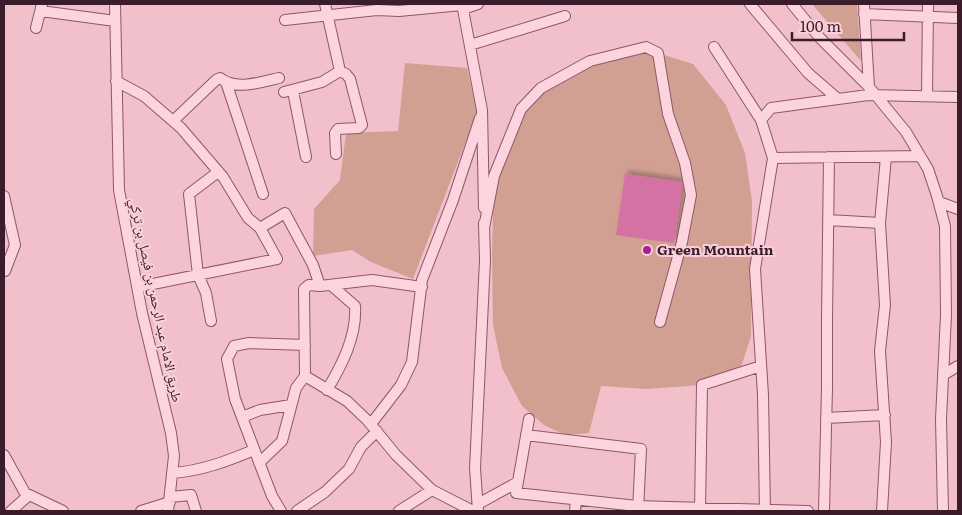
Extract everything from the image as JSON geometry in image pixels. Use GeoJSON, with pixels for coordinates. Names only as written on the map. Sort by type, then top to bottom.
{"type":"FeatureCollection","features":[{"type":"Feature","properties":{"kind":"street","name":"طريق الامام عبد الرحمن بن فيصل بن تركي"},"geometry":{"type":"LineString","coordinates":[[115,4],[119,190],[142,313],[171,433],[174,456],[169,503]]}},
{"type":"Feature","properties":{"kind":"street"},"geometry":{"type":"LineString","coordinates":[[325,4],[328,10],[327,16],[340,71]]}},
{"type":"Feature","properties":{"kind":"street"},"geometry":{"type":"LineString","coordinates":[[285,20],[327,16],[376,7],[399,11],[478,4]]}},
{"type":"Feature","properties":{"kind":"street"},"geometry":{"type":"LineString","coordinates":[[750,4],[808,73],[838,99]]}},
{"type":"Feature","properties":{"kind":"street"},"geometry":{"type":"LineString","coordinates":[[792,4],[820,38],[873,91],[906,132],[928,169],[939,202],[945,226],[946,315],[941,419],[943,511]]}},
{"type":"Feature","properties":{"kind":"street"},"geometry":{"type":"LineString","coordinates":[[927,96],[928,4]]}},
{"type":"Feature","properties":{"kind":"street"},"geometry":{"type":"LineString","coordinates":[[462,6],[482,110],[485,260],[475,468],[477,509]]}},
{"type":"Feature","properties":{"kind":"street"},"geometry":{"type":"LineString","coordinates":[[36,28],[42,7],[115,21]]}},
{"type":"Feature","properties":{"kind":"street"},"geometry":{"type":"LineString","coordinates":[[873,91],[864,9],[928,17],[958,18]]}},
{"type":"Feature","properties":{"kind":"street"},"geometry":{"type":"LineString","coordinates":[[470,45],[565,16]]}},
{"type":"Feature","properties":{"kind":"street"},"geometry":{"type":"LineString","coordinates":[[484,228],[494,176],[520,109],[541,88],[590,61],[646,47],[658,53],[668,114],[685,163],[691,195],[682,242],[660,322]]}},
{"type":"Feature","properties":{"kind":"street"},"geometry":{"type":"LineString","coordinates":[[714,47],[761,120],[773,158],[755,270],[761,366],[765,511]]}},
{"type":"Feature","properties":{"kind":"street"},"geometry":{"type":"LineString","coordinates":[[306,157],[288,91],[322,82],[340,71]]}},
{"type":"Feature","properties":{"kind":"street"},"geometry":{"type":"LineString","coordinates":[[336,154],[335,133],[338,129],[359,128],[362,126],[350,79],[340,71]]}},
{"type":"Feature","properties":{"kind":"street"},"geometry":{"type":"LineString","coordinates":[[173,121],[220,78],[237,85],[279,78]]}},
{"type":"Feature","properties":{"kind":"street"},"geometry":{"type":"LineString","coordinates":[[116,81],[144,96],[181,128],[218,172],[248,218],[260,228],[276,259],[138,287]]}},
{"type":"Feature","properties":{"kind":"street"},"geometry":{"type":"LineString","coordinates":[[226,82],[263,194]]}},
{"type":"Feature","properties":{"kind":"street"},"geometry":{"type":"LineString","coordinates":[[761,120],[771,108],[838,99],[873,91],[958,97]]}},
{"type":"Feature","properties":{"kind":"street"},"geometry":{"type":"LineString","coordinates":[[297,511],[325,492],[349,469],[412,362],[422,280],[453,200],[482,110]]}},
{"type":"Feature","properties":{"kind":"street"},"geometry":{"type":"LineString","coordinates":[[773,158],[920,156]]}},
{"type":"Feature","properties":{"kind":"street"},"geometry":{"type":"LineString","coordinates":[[824,511],[829,157]]}},
{"type":"Feature","properties":{"kind":"street"},"geometry":{"type":"LineString","coordinates":[[882,511],[886,442],[880,351],[885,305],[880,223],[886,157]]}},
{"type":"Feature","properties":{"kind":"street"},"geometry":{"type":"LineString","coordinates":[[210,321],[206,293],[198,275],[189,194],[218,172]]}},
{"type":"Feature","properties":{"kind":"street"},"geometry":{"type":"LineString","coordinates":[[4,196],[16,246],[5,271]]}},
{"type":"Feature","properties":{"kind":"street"},"geometry":{"type":"LineString","coordinates":[[939,202],[958,209]]}},
{"type":"Feature","properties":{"kind":"street"},"geometry":{"type":"LineString","coordinates":[[260,228],[285,213],[313,265],[320,286]]}},
{"type":"Feature","properties":{"kind":"street"},"geometry":{"type":"LineString","coordinates":[[828,220],[880,223]]}},
{"type":"Feature","properties":{"kind":"street"},"geometry":{"type":"LineString","coordinates":[[259,463],[282,441],[296,388],[305,376],[304,288],[309,285],[320,286],[372,280],[422,287]]}},
{"type":"Feature","properties":{"kind":"street"},"geometry":{"type":"LineString","coordinates":[[327,390],[347,353],[356,314],[355,306],[331,285]]}},
{"type":"Feature","properties":{"kind":"street"},"geometry":{"type":"LineString","coordinates":[[281,511],[272,496],[235,399],[228,359],[234,346],[250,343],[305,345]]}},
{"type":"Feature","properties":{"kind":"street"},"geometry":{"type":"LineString","coordinates":[[700,510],[702,385],[761,366]]}},
{"type":"Feature","properties":{"kind":"street"},"geometry":{"type":"LineString","coordinates":[[943,375],[958,366]]}},
{"type":"Feature","properties":{"kind":"street"},"geometry":{"type":"LineString","coordinates":[[305,376],[346,401],[374,428],[396,455],[432,490],[477,509]]}},
{"type":"Feature","properties":{"kind":"street"},"geometry":{"type":"LineString","coordinates":[[242,417],[260,410],[291,405]]}},
{"type":"Feature","properties":{"kind":"street"},"geometry":{"type":"LineString","coordinates":[[826,418],[885,415]]}},
{"type":"Feature","properties":{"kind":"street"},"geometry":{"type":"LineString","coordinates":[[529,419],[516,493],[638,509],[808,511]]}},
{"type":"Feature","properties":{"kind":"street"},"geometry":{"type":"LineString","coordinates":[[526,434],[641,449],[638,509]]}},
{"type":"Feature","properties":{"kind":"street"},"geometry":{"type":"LineString","coordinates":[[172,473],[190,472],[215,465],[254,450]]}},
{"type":"Feature","properties":{"kind":"street"},"geometry":{"type":"LineString","coordinates":[[4,455],[25,494],[63,511]]}},
{"type":"Feature","properties":{"kind":"street"},"geometry":{"type":"LineString","coordinates":[[477,509],[518,482]]}},
{"type":"Feature","properties":{"kind":"street"},"geometry":{"type":"LineString","coordinates":[[399,511],[432,490]]}},
{"type":"Feature","properties":{"kind":"street"},"geometry":{"type":"LineString","coordinates":[[141,511],[191,495],[196,511]]}},
{"type":"Feature","properties":{"kind":"street"},"geometry":{"type":"LineString","coordinates":[[11,511],[29,496]]}},
{"type":"Feature","properties":{"kind":"street"},"geometry":{"type":"LineString","coordinates":[[575,511],[576,500]]}},
{"type":"Feature","properties":{"kind":"shaded area"},"geometry":{"type":"Polygon","coordinates":[[[812,4],[857,4],[861,61],[812,4]]]}},
{"type":"Feature","properties":{"kind":"shaded area"},"geometry":{"type":"Polygon","coordinates":[[[633,52],[658,53],[693,64],[726,105],[745,153],[752,201],[751,336],[742,364],[736,374],[702,385],[647,389],[601,386],[589,433],[565,435],[544,425],[522,406],[502,368],[493,325],[494,176],[521,109],[541,88],[590,61],[633,52]]]}},
{"type":"Feature","properties":{"kind":"shaded area"},"geometry":{"type":"Polygon","coordinates":[[[405,63],[467,68],[477,112],[413,279],[371,262],[352,250],[313,256],[314,209],[340,180],[346,133],[398,131],[405,63]]]}},
{"type":"Feature","properties":{"kind":"building"},"geometry":{"type":"Polygon","coordinates":[[[625,174],[683,182],[674,243],[616,235],[625,174]]]}},
{"type":"Feature","properties":{"kind":"place","name":"Green Mountain"},"geometry":{"type":"Point","coordinates":[647,250]}}]}
